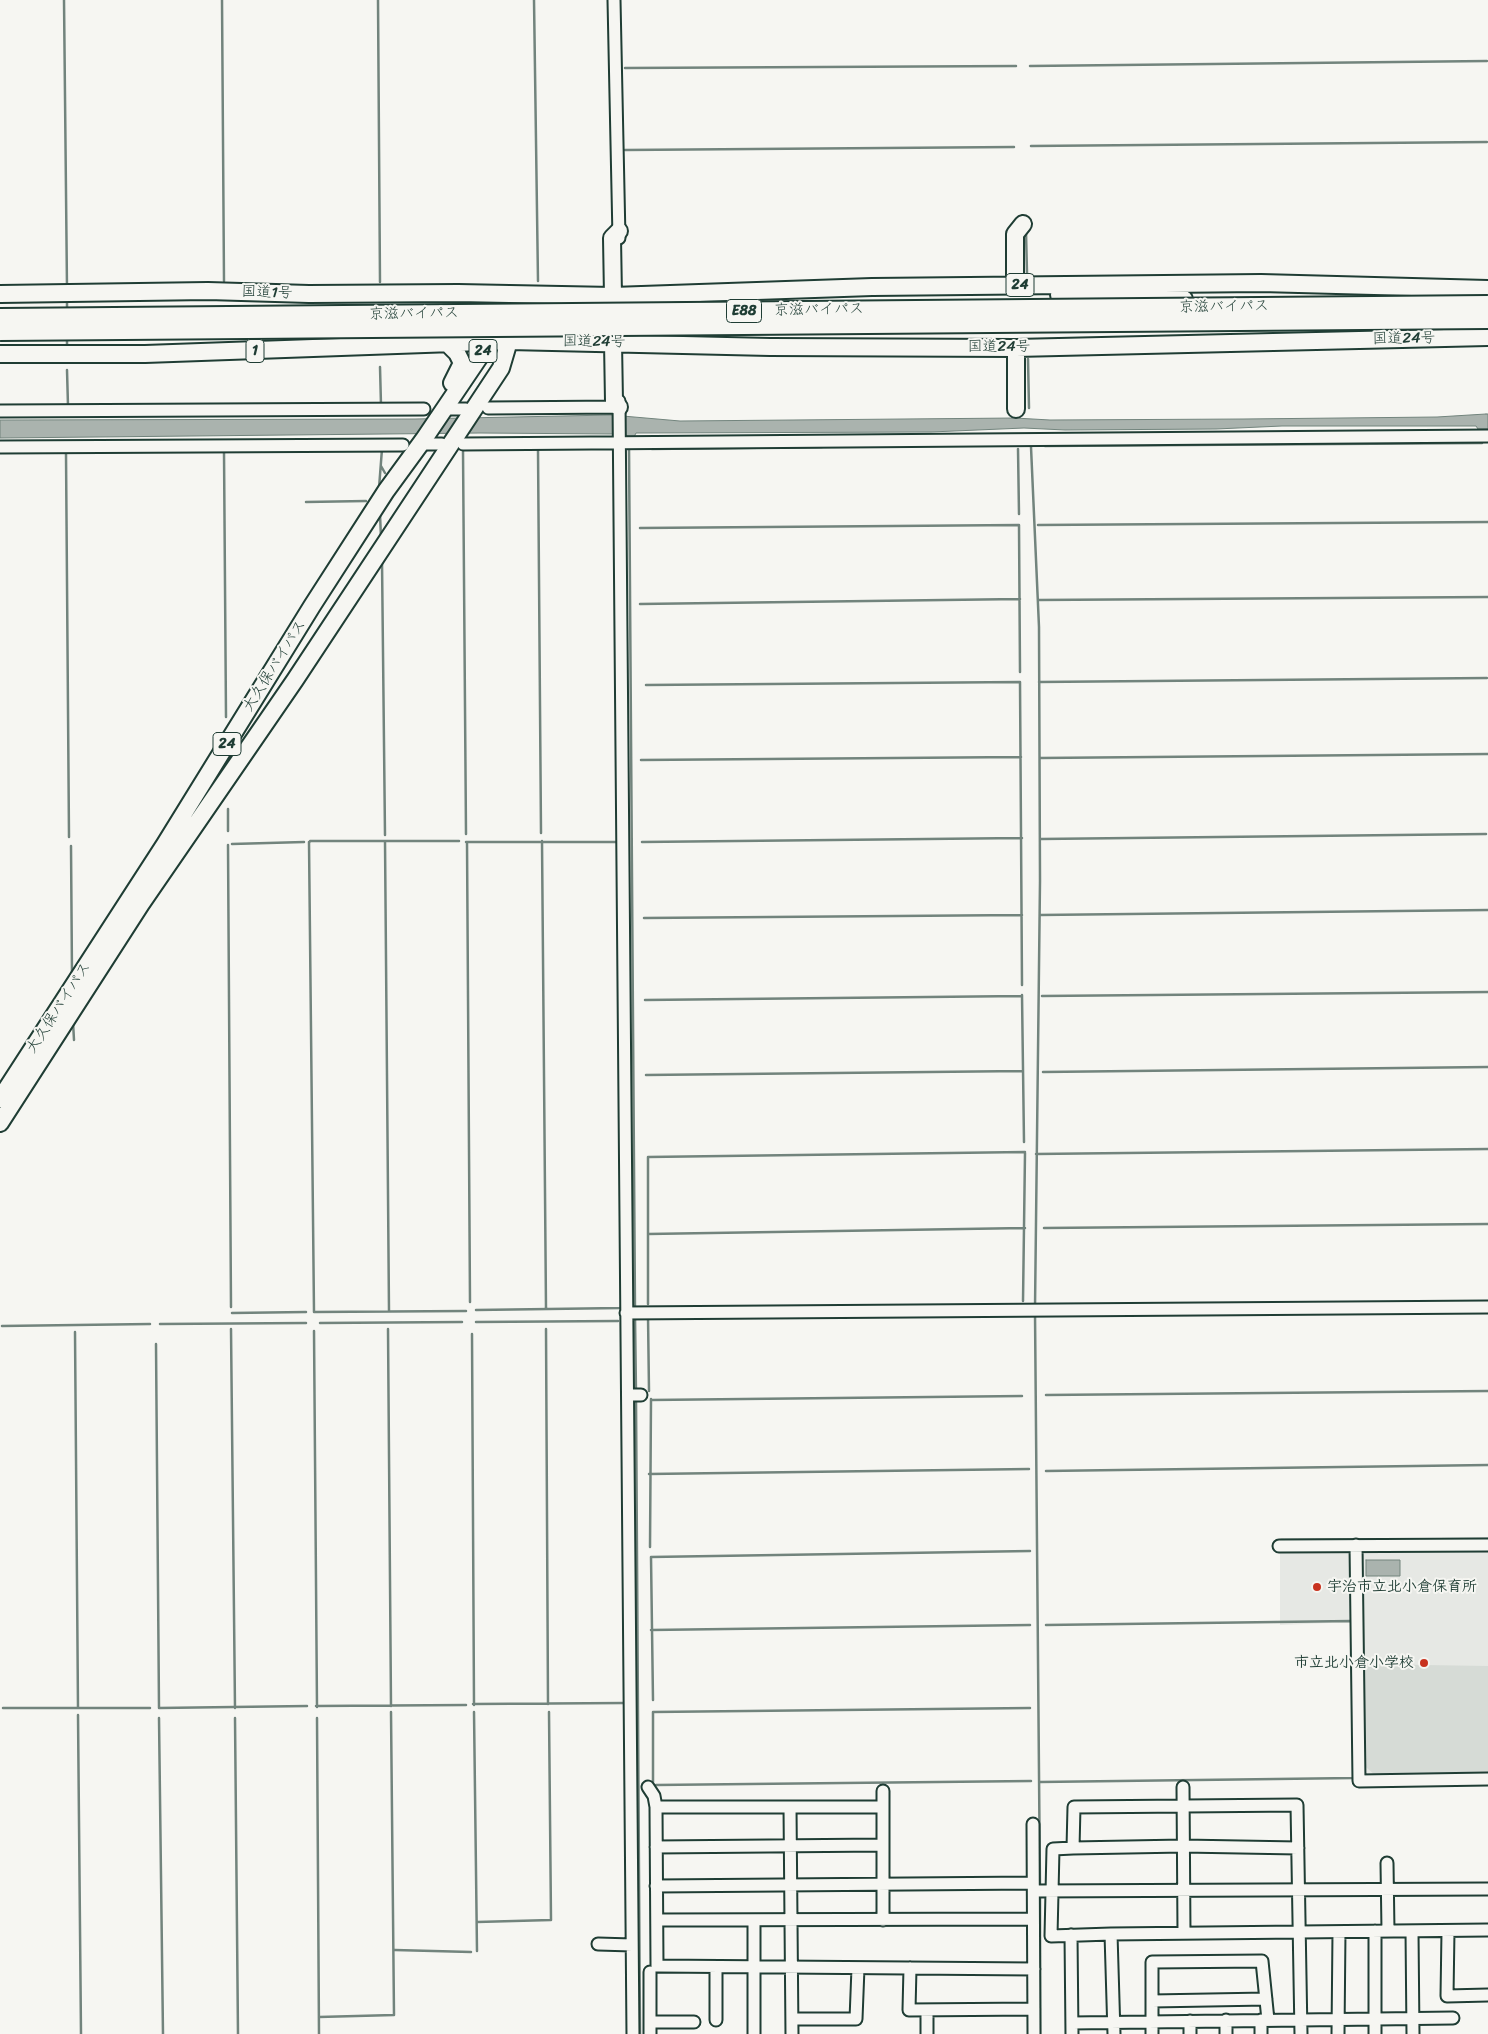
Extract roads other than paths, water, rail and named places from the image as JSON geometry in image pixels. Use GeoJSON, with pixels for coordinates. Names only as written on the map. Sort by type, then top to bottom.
{"type":"FeatureCollection","features":[{"type":"Feature","properties":{"kind":"highway"},"geometry":{"type":"LineString","coordinates":[[1015,286],[1015,234],[1023,224]]}},
{"type":"Feature","properties":{"kind":"highway"},"geometry":{"type":"LineString","coordinates":[[616,289],[612,238],[619,231]]}},
{"type":"Feature","properties":{"kind":"highway","name":"24"},"geometry":{"type":"LineString","coordinates":[[533,294],[616,289],[646,295],[862,287],[1261,283],[1488,288]]}},
{"type":"Feature","properties":{"kind":"highway","name":"国道1号"},"geometry":{"type":"LineString","coordinates":[[0,294],[208,291],[309,294],[533,294]]}},
{"type":"Feature","properties":{"kind":"highway"},"geometry":{"type":"LineString","coordinates":[[309,294],[354,300],[496,299],[507,305],[510,317]]}},
{"type":"Feature","properties":{"kind":"highway","name":"大久保バイパス"},"geometry":{"type":"LineString","coordinates":[[0,1123],[72,998],[165,844],[417,442],[437,411],[489,343],[510,317],[533,294]]}},
{"type":"Feature","properties":{"kind":"highway"},"geometry":{"type":"LineString","coordinates":[[646,295],[720,299],[1057,295],[1355,306]]}},
{"type":"Feature","properties":{"kind":"highway","name":"京滋バイパス"},"geometry":{"type":"LineString","coordinates":[[0,318],[1488,304]]}},
{"type":"Feature","properties":{"kind":"highway","name":"大久保バイパス"},"geometry":{"type":"LineString","coordinates":[[0,1099],[295,680],[475,410],[501,368],[509,341],[510,317]]}},
{"type":"Feature","properties":{"kind":"highway","name":"京滋バイパス"},"geometry":{"type":"LineString","coordinates":[[0,332],[1488,320]]}},
{"type":"Feature","properties":{"kind":"highway"},"geometry":{"type":"LineString","coordinates":[[661,344],[769,336],[1069,337],[1355,335],[1488,325]]}},
{"type":"Feature","properties":{"kind":"highway","name":"国道24号"},"geometry":{"type":"LineString","coordinates":[[509,341],[615,348],[661,344],[1016,348],[1488,337]]}},
{"type":"Feature","properties":{"kind":"highway","name":"1"},"geometry":{"type":"LineString","coordinates":[[0,354],[145,354],[509,341]]}},
{"type":"Feature","properties":{"kind":"highway"},"geometry":{"type":"LineString","coordinates":[[437,411],[462,363],[457,353],[448,344]]}},
{"type":"Feature","properties":{"kind":"highway"},"geometry":{"type":"LineString","coordinates":[[501,368],[512,357],[535,348],[693,348],[723,345]]}},
{"type":"Feature","properties":{"kind":"highway"},"geometry":{"type":"LineString","coordinates":[[615,348],[614,402],[619,409]]}},
{"type":"Feature","properties":{"kind":"highway"},"geometry":{"type":"LineString","coordinates":[[1016,348],[1019,409]]}},
{"type":"Feature","properties":{"kind":"street"},"geometry":{"type":"LineString","coordinates":[[614,0],[619,231]]}},
{"type":"Feature","properties":{"kind":"street"},"geometry":{"type":"LineString","coordinates":[[0,411],[619,409],[634,1395],[633,2034]]}},
{"type":"Feature","properties":{"kind":"street"},"geometry":{"type":"LineString","coordinates":[[0,448],[619,439],[1488,436]]}},
{"type":"Feature","properties":{"kind":"street"},"geometry":{"type":"LineString","coordinates":[[632,1313],[1488,1307]]}},
{"type":"Feature","properties":{"kind":"street"},"geometry":{"type":"LineString","coordinates":[[1356,1545],[1359,1781],[1488,1779]]}},
{"type":"Feature","properties":{"kind":"street"},"geometry":{"type":"LineString","coordinates":[[1279,1546],[1488,1545]]}},
{"type":"Feature","properties":{"kind":"street"},"geometry":{"type":"LineString","coordinates":[[1183,1787],[1184,1933]]}},
{"type":"Feature","properties":{"kind":"street"},"geometry":{"type":"LineString","coordinates":[[648,1788],[654,1796],[656,1807],[657,1966],[1034,1969]]}},
{"type":"Feature","properties":{"kind":"street"},"geometry":{"type":"LineString","coordinates":[[882,1791],[883,1920]]}},
{"type":"Feature","properties":{"kind":"street"},"geometry":{"type":"LineString","coordinates":[[1073,1848],[1074,1807],[1297,1805],[1301,2034]]}},
{"type":"Feature","properties":{"kind":"street"},"geometry":{"type":"LineString","coordinates":[[656,1807],[882,1807]]}},
{"type":"Feature","properties":{"kind":"street"},"geometry":{"type":"LineString","coordinates":[[790,1807],[792,2034]]}},
{"type":"Feature","properties":{"kind":"street"},"geometry":{"type":"LineString","coordinates":[[1033,1824],[1034,2034]]}},
{"type":"Feature","properties":{"kind":"street"},"geometry":{"type":"LineString","coordinates":[[656,1848],[882,1845]]}},
{"type":"Feature","properties":{"kind":"street"},"geometry":{"type":"LineString","coordinates":[[1298,1848],[1184,1846],[1053,1849],[1051,1936],[1488,1930]]}},
{"type":"Feature","properties":{"kind":"street"},"geometry":{"type":"LineString","coordinates":[[1387,1863],[1388,1931]]}},
{"type":"Feature","properties":{"kind":"street"},"geometry":{"type":"LineString","coordinates":[[656,1886],[883,1884],[1034,1887],[1052,1891],[1488,1889]]}},
{"type":"Feature","properties":{"kind":"street"},"geometry":{"type":"LineString","coordinates":[[657,1920],[1034,1919]]}},
{"type":"Feature","properties":{"kind":"street"},"geometry":{"type":"LineString","coordinates":[[754,1920],[754,2034]]}},
{"type":"Feature","properties":{"kind":"street"},"geometry":{"type":"LineString","coordinates":[[1412,1931],[1413,2034]]}},
{"type":"Feature","properties":{"kind":"street"},"geometry":{"type":"LineString","coordinates":[[1448,1931],[1448,1996],[1488,1995]]}},
{"type":"Feature","properties":{"kind":"street"},"geometry":{"type":"LineString","coordinates":[[1338,2034],[1339,1932]]}},
{"type":"Feature","properties":{"kind":"street"},"geometry":{"type":"LineString","coordinates":[[1375,1932],[1375,2034]]}},
{"type":"Feature","properties":{"kind":"street"},"geometry":{"type":"LineString","coordinates":[[1111,1934],[1114,2028]]}},
{"type":"Feature","properties":{"kind":"street"},"geometry":{"type":"LineString","coordinates":[[1071,1936],[1072,2028],[1114,2028],[1152,2022],[1226,2020],[1453,2018]]}},
{"type":"Feature","properties":{"kind":"street"},"geometry":{"type":"LineString","coordinates":[[598,1944],[632,1945]]}},
{"type":"Feature","properties":{"kind":"street"},"geometry":{"type":"LineString","coordinates":[[1152,2034],[1152,1962],[1262,1961],[1266,1999],[1261,2034]]}},
{"type":"Feature","properties":{"kind":"street"},"geometry":{"type":"LineString","coordinates":[[716,1966],[716,2020]]}},
{"type":"Feature","properties":{"kind":"street"},"geometry":{"type":"LineString","coordinates":[[792,2019],[856,2019],[858,1968]]}},
{"type":"Feature","properties":{"kind":"street"},"geometry":{"type":"LineString","coordinates":[[910,1968],[909,2010],[1034,2009]]}},
{"type":"Feature","properties":{"kind":"street"},"geometry":{"type":"LineString","coordinates":[[650,1972],[650,2024]]}},
{"type":"Feature","properties":{"kind":"street"},"geometry":{"type":"LineString","coordinates":[[1152,2001],[1266,1999]]}},
{"type":"Feature","properties":{"kind":"street"},"geometry":{"type":"LineString","coordinates":[[927,2010],[927,2034]]}},
{"type":"Feature","properties":{"kind":"street"},"geometry":{"type":"LineString","coordinates":[[634,2018],[650,2024],[694,2022]]}},
{"type":"Feature","properties":{"kind":"street"},"geometry":{"type":"LineString","coordinates":[[1226,2020],[1226,2034]]}},
{"type":"Feature","properties":{"kind":"street"},"geometry":{"type":"LineString","coordinates":[[1190,2021],[1190,2034]]}},
{"type":"Feature","properties":{"kind":"waterway"},"geometry":{"type":"LineString","coordinates":[[64,0],[67,288]]}},
{"type":"Feature","properties":{"kind":"waterway"},"geometry":{"type":"LineString","coordinates":[[222,0],[224,281]]}},
{"type":"Feature","properties":{"kind":"waterway"},"geometry":{"type":"LineString","coordinates":[[378,0],[380,282]]}},
{"type":"Feature","properties":{"kind":"waterway"},"geometry":{"type":"LineString","coordinates":[[534,0],[538,281]]}},
{"type":"Feature","properties":{"kind":"waterway"},"geometry":{"type":"LineString","coordinates":[[1030,66],[1487,61]]}},
{"type":"Feature","properties":{"kind":"waterway"},"geometry":{"type":"LineString","coordinates":[[625,68],[1016,66]]}},
{"type":"Feature","properties":{"kind":"waterway"},"geometry":{"type":"LineString","coordinates":[[1031,146],[1487,142]]}},
{"type":"Feature","properties":{"kind":"waterway"},"geometry":{"type":"LineString","coordinates":[[625,150],[1014,147]]}},
{"type":"Feature","properties":{"kind":"waterway"},"geometry":{"type":"LineString","coordinates":[[1026,232],[1027,273]]}},
{"type":"Feature","properties":{"kind":"waterway"},"geometry":{"type":"LineString","coordinates":[[67,299],[67,311]]}},
{"type":"Feature","properties":{"kind":"waterway"},"geometry":{"type":"LineString","coordinates":[[67,336],[67,345]]}},
{"type":"Feature","properties":{"kind":"waterway"},"geometry":{"type":"LineString","coordinates":[[1028,359],[1029,408]]}},
{"type":"Feature","properties":{"kind":"waterway"},"geometry":{"type":"LineString","coordinates":[[380,367],[381,405]]}},
{"type":"Feature","properties":{"kind":"waterway"},"geometry":{"type":"LineString","coordinates":[[67,370],[68,406]]}},
{"type":"Feature","properties":{"kind":"waterway"},"geometry":{"type":"LineString","coordinates":[[1045,446],[1482,443]]}},
{"type":"Feature","properties":{"kind":"waterway"},"geometry":{"type":"LineString","coordinates":[[629,446],[635,1310]]}},
{"type":"Feature","properties":{"kind":"waterway"},"geometry":{"type":"LineString","coordinates":[[652,449],[822,447]]}},
{"type":"Feature","properties":{"kind":"waterway"},"geometry":{"type":"LineString","coordinates":[[1031,447],[1039,627],[1040,881],[1035,1308]]}},
{"type":"Feature","properties":{"kind":"waterway"},"geometry":{"type":"LineString","coordinates":[[379,488],[382,449]]}},
{"type":"Feature","properties":{"kind":"waterway"},"geometry":{"type":"LineString","coordinates":[[1018,449],[1019,514]]}},
{"type":"Feature","properties":{"kind":"waterway"},"geometry":{"type":"LineString","coordinates":[[538,450],[541,833]]}},
{"type":"Feature","properties":{"kind":"waterway"},"geometry":{"type":"LineString","coordinates":[[463,451],[466,834]]}},
{"type":"Feature","properties":{"kind":"waterway"},"geometry":{"type":"LineString","coordinates":[[224,452],[226,717]]}},
{"type":"Feature","properties":{"kind":"waterway"},"geometry":{"type":"LineString","coordinates":[[66,454],[69,837]]}},
{"type":"Feature","properties":{"kind":"waterway"},"geometry":{"type":"LineString","coordinates":[[381,466],[385,473]]}},
{"type":"Feature","properties":{"kind":"waterway"},"geometry":{"type":"LineString","coordinates":[[306,502],[366,501]]}},
{"type":"Feature","properties":{"kind":"waterway"},"geometry":{"type":"LineString","coordinates":[[380,514],[381,538]]}},
{"type":"Feature","properties":{"kind":"waterway"},"geometry":{"type":"LineString","coordinates":[[1038,525],[1488,522]]}},
{"type":"Feature","properties":{"kind":"waterway"},"geometry":{"type":"LineString","coordinates":[[1019,525],[1020,672]]}},
{"type":"Feature","properties":{"kind":"waterway"},"geometry":{"type":"LineString","coordinates":[[640,528],[1019,525]]}},
{"type":"Feature","properties":{"kind":"waterway"},"geometry":{"type":"LineString","coordinates":[[382,561],[385,835]]}},
{"type":"Feature","properties":{"kind":"waterway"},"geometry":{"type":"LineString","coordinates":[[1038,600],[1488,597]]}},
{"type":"Feature","properties":{"kind":"waterway"},"geometry":{"type":"LineString","coordinates":[[640,604],[1020,599]]}},
{"type":"Feature","properties":{"kind":"waterway"},"geometry":{"type":"LineString","coordinates":[[1039,682],[1487,678]]}},
{"type":"Feature","properties":{"kind":"waterway"},"geometry":{"type":"LineString","coordinates":[[1020,682],[1022,985]]}},
{"type":"Feature","properties":{"kind":"waterway"},"geometry":{"type":"LineString","coordinates":[[646,685],[1020,682]]}},
{"type":"Feature","properties":{"kind":"waterway"},"geometry":{"type":"LineString","coordinates":[[1040,758],[1488,754]]}},
{"type":"Feature","properties":{"kind":"waterway"},"geometry":{"type":"LineString","coordinates":[[641,760],[1021,757]]}},
{"type":"Feature","properties":{"kind":"waterway"},"geometry":{"type":"LineString","coordinates":[[228,809],[228,831]]}},
{"type":"Feature","properties":{"kind":"waterway"},"geometry":{"type":"LineString","coordinates":[[1041,839],[1486,834]]}},
{"type":"Feature","properties":{"kind":"waterway"},"geometry":{"type":"LineString","coordinates":[[642,842],[1022,838]]}},
{"type":"Feature","properties":{"kind":"waterway"},"geometry":{"type":"LineString","coordinates":[[309,843],[310,841],[459,841]]}},
{"type":"Feature","properties":{"kind":"waterway"},"geometry":{"type":"LineString","coordinates":[[385,841],[389,1311]]}},
{"type":"Feature","properties":{"kind":"waterway"},"geometry":{"type":"LineString","coordinates":[[542,841],[546,1309]]}},
{"type":"Feature","properties":{"kind":"waterway"},"geometry":{"type":"LineString","coordinates":[[232,844],[304,842]]}},
{"type":"Feature","properties":{"kind":"waterway"},"geometry":{"type":"LineString","coordinates":[[309,842],[314,1312],[466,1311]]}},
{"type":"Feature","properties":{"kind":"waterway"},"geometry":{"type":"LineString","coordinates":[[466,842],[619,842]]}},
{"type":"Feature","properties":{"kind":"waterway"},"geometry":{"type":"LineString","coordinates":[[467,842],[470,1302]]}},
{"type":"Feature","properties":{"kind":"waterway"},"geometry":{"type":"LineString","coordinates":[[228,845],[231,1307]]}},
{"type":"Feature","properties":{"kind":"waterway"},"geometry":{"type":"LineString","coordinates":[[71,846],[72,976]]}},
{"type":"Feature","properties":{"kind":"waterway"},"geometry":{"type":"LineString","coordinates":[[1040,915],[1488,910]]}},
{"type":"Feature","properties":{"kind":"waterway"},"geometry":{"type":"LineString","coordinates":[[644,918],[1022,915]]}},
{"type":"Feature","properties":{"kind":"waterway"},"geometry":{"type":"LineString","coordinates":[[1042,996],[1488,992]]}},
{"type":"Feature","properties":{"kind":"waterway"},"geometry":{"type":"LineString","coordinates":[[1022,995],[1024,1142]]}},
{"type":"Feature","properties":{"kind":"waterway"},"geometry":{"type":"LineString","coordinates":[[645,1000],[1022,996]]}},
{"type":"Feature","properties":{"kind":"waterway"},"geometry":{"type":"LineString","coordinates":[[73,1022],[74,1040]]}},
{"type":"Feature","properties":{"kind":"waterway"},"geometry":{"type":"LineString","coordinates":[[1043,1072],[1488,1067]]}},
{"type":"Feature","properties":{"kind":"waterway"},"geometry":{"type":"LineString","coordinates":[[646,1075],[1023,1071]]}},
{"type":"Feature","properties":{"kind":"waterway"},"geometry":{"type":"LineString","coordinates":[[1036,1154],[1488,1149]]}},
{"type":"Feature","properties":{"kind":"waterway"},"geometry":{"type":"LineString","coordinates":[[648,1304],[648,1157],[1025,1152]]}},
{"type":"Feature","properties":{"kind":"waterway"},"geometry":{"type":"LineString","coordinates":[[1023,1301],[1025,1153]]}},
{"type":"Feature","properties":{"kind":"waterway"},"geometry":{"type":"LineString","coordinates":[[1044,1228],[1488,1224]]}},
{"type":"Feature","properties":{"kind":"waterway"},"geometry":{"type":"LineString","coordinates":[[648,1234],[1025,1228]]}},
{"type":"Feature","properties":{"kind":"waterway"},"geometry":{"type":"LineString","coordinates":[[476,1310],[621,1308],[621,1306]]}},
{"type":"Feature","properties":{"kind":"waterway"},"geometry":{"type":"LineString","coordinates":[[232,1313],[306,1312]]}},
{"type":"Feature","properties":{"kind":"waterway"},"geometry":{"type":"LineString","coordinates":[[1035,1313],[1040,1888]]}},
{"type":"Feature","properties":{"kind":"waterway"},"geometry":{"type":"LineString","coordinates":[[635,1316],[636,1393]]}},
{"type":"Feature","properties":{"kind":"waterway"},"geometry":{"type":"LineString","coordinates":[[648,1316],[649,1391]]}},
{"type":"Feature","properties":{"kind":"waterway"},"geometry":{"type":"LineString","coordinates":[[476,1322],[618,1321]]}},
{"type":"Feature","properties":{"kind":"waterway"},"geometry":{"type":"LineString","coordinates":[[320,1323],[462,1322]]}},
{"type":"Feature","properties":{"kind":"waterway"},"geometry":{"type":"LineString","coordinates":[[160,1324],[306,1323]]}},
{"type":"Feature","properties":{"kind":"waterway"},"geometry":{"type":"LineString","coordinates":[[2,1326],[150,1324]]}},
{"type":"Feature","properties":{"kind":"waterway"},"geometry":{"type":"LineString","coordinates":[[231,1329],[235,1708]]}},
{"type":"Feature","properties":{"kind":"waterway"},"geometry":{"type":"LineString","coordinates":[[388,1329],[391,1706]]}},
{"type":"Feature","properties":{"kind":"waterway"},"geometry":{"type":"LineString","coordinates":[[546,1329],[548,1704]]}},
{"type":"Feature","properties":{"kind":"waterway"},"geometry":{"type":"LineString","coordinates":[[314,1331],[317,1707]]}},
{"type":"Feature","properties":{"kind":"waterway"},"geometry":{"type":"LineString","coordinates":[[75,1332],[78,1708]]}},
{"type":"Feature","properties":{"kind":"waterway"},"geometry":{"type":"LineString","coordinates":[[472,1334],[474,1705]]}},
{"type":"Feature","properties":{"kind":"waterway"},"geometry":{"type":"LineString","coordinates":[[156,1344],[159,1708]]}},
{"type":"Feature","properties":{"kind":"waterway"},"geometry":{"type":"LineString","coordinates":[[1046,1395],[1488,1391]]}},
{"type":"Feature","properties":{"kind":"waterway"},"geometry":{"type":"LineString","coordinates":[[651,1400],[1022,1396]]}},
{"type":"Feature","properties":{"kind":"waterway"},"geometry":{"type":"LineString","coordinates":[[636,1398],[640,2034]]}},
{"type":"Feature","properties":{"kind":"waterway"},"geometry":{"type":"LineString","coordinates":[[650,1547],[651,1399]]}},
{"type":"Feature","properties":{"kind":"waterway"},"geometry":{"type":"LineString","coordinates":[[1046,1471],[1488,1465]]}},
{"type":"Feature","properties":{"kind":"waterway"},"geometry":{"type":"LineString","coordinates":[[649,1474],[1029,1469]]}},
{"type":"Feature","properties":{"kind":"waterway"},"geometry":{"type":"LineString","coordinates":[[1281,1540],[1488,1539]]}},
{"type":"Feature","properties":{"kind":"waterway"},"geometry":{"type":"LineString","coordinates":[[651,1557],[1030,1551]]}},
{"type":"Feature","properties":{"kind":"waterway"},"geometry":{"type":"LineString","coordinates":[[651,1557],[653,1700]]}},
{"type":"Feature","properties":{"kind":"waterway"},"geometry":{"type":"LineString","coordinates":[[1046,1625],[1352,1621],[1353,1623]]}},
{"type":"Feature","properties":{"kind":"waterway"},"geometry":{"type":"LineString","coordinates":[[651,1630],[1030,1625]]}},
{"type":"Feature","properties":{"kind":"waterway"},"geometry":{"type":"LineString","coordinates":[[473,1704],[625,1703]]}},
{"type":"Feature","properties":{"kind":"waterway"},"geometry":{"type":"LineString","coordinates":[[316,1706],[466,1705]]}},
{"type":"Feature","properties":{"kind":"waterway"},"geometry":{"type":"LineString","coordinates":[[159,1708],[307,1706]]}},
{"type":"Feature","properties":{"kind":"waterway"},"geometry":{"type":"LineString","coordinates":[[3,1708],[150,1708]]}},
{"type":"Feature","properties":{"kind":"waterway"},"geometry":{"type":"LineString","coordinates":[[653,1712],[1030,1708]]}},
{"type":"Feature","properties":{"kind":"waterway"},"geometry":{"type":"LineString","coordinates":[[319,2017],[394,2015],[391,1712]]}},
{"type":"Feature","properties":{"kind":"waterway"},"geometry":{"type":"LineString","coordinates":[[474,1712],[477,1951]]}},
{"type":"Feature","properties":{"kind":"waterway"},"geometry":{"type":"LineString","coordinates":[[477,1922],[551,1920],[549,1712]]}},
{"type":"Feature","properties":{"kind":"waterway"},"geometry":{"type":"LineString","coordinates":[[653,1712],[653,1782]]}},
{"type":"Feature","properties":{"kind":"waterway"},"geometry":{"type":"LineString","coordinates":[[78,1715],[81,2034]]}},
{"type":"Feature","properties":{"kind":"waterway"},"geometry":{"type":"LineString","coordinates":[[159,1718],[163,2034]]}},
{"type":"Feature","properties":{"kind":"waterway"},"geometry":{"type":"LineString","coordinates":[[235,1718],[238,2034]]}},
{"type":"Feature","properties":{"kind":"waterway"},"geometry":{"type":"LineString","coordinates":[[317,1718],[319,2034]]}},
{"type":"Feature","properties":{"kind":"waterway"},"geometry":{"type":"LineString","coordinates":[[1040,1782],[1354,1778],[1354,1776]]}},
{"type":"Feature","properties":{"kind":"waterway"},"geometry":{"type":"LineString","coordinates":[[656,1785],[1031,1781]]}},
{"type":"Feature","properties":{"kind":"waterway"},"geometry":{"type":"LineString","coordinates":[[1040,1896],[1040,2034]]}},
{"type":"Feature","properties":{"kind":"waterway"},"geometry":{"type":"LineString","coordinates":[[395,1950],[471,1952]]}},
{"type":"Feature","properties":{"kind":"place","name":"宇治市立北小倉保育所"},"geometry":{"type":"Point","coordinates":[1317,1587]}},
{"type":"Feature","properties":{"kind":"place","name":"市立北小倉小学校"},"geometry":{"type":"Point","coordinates":[1424,1663]}}]}
